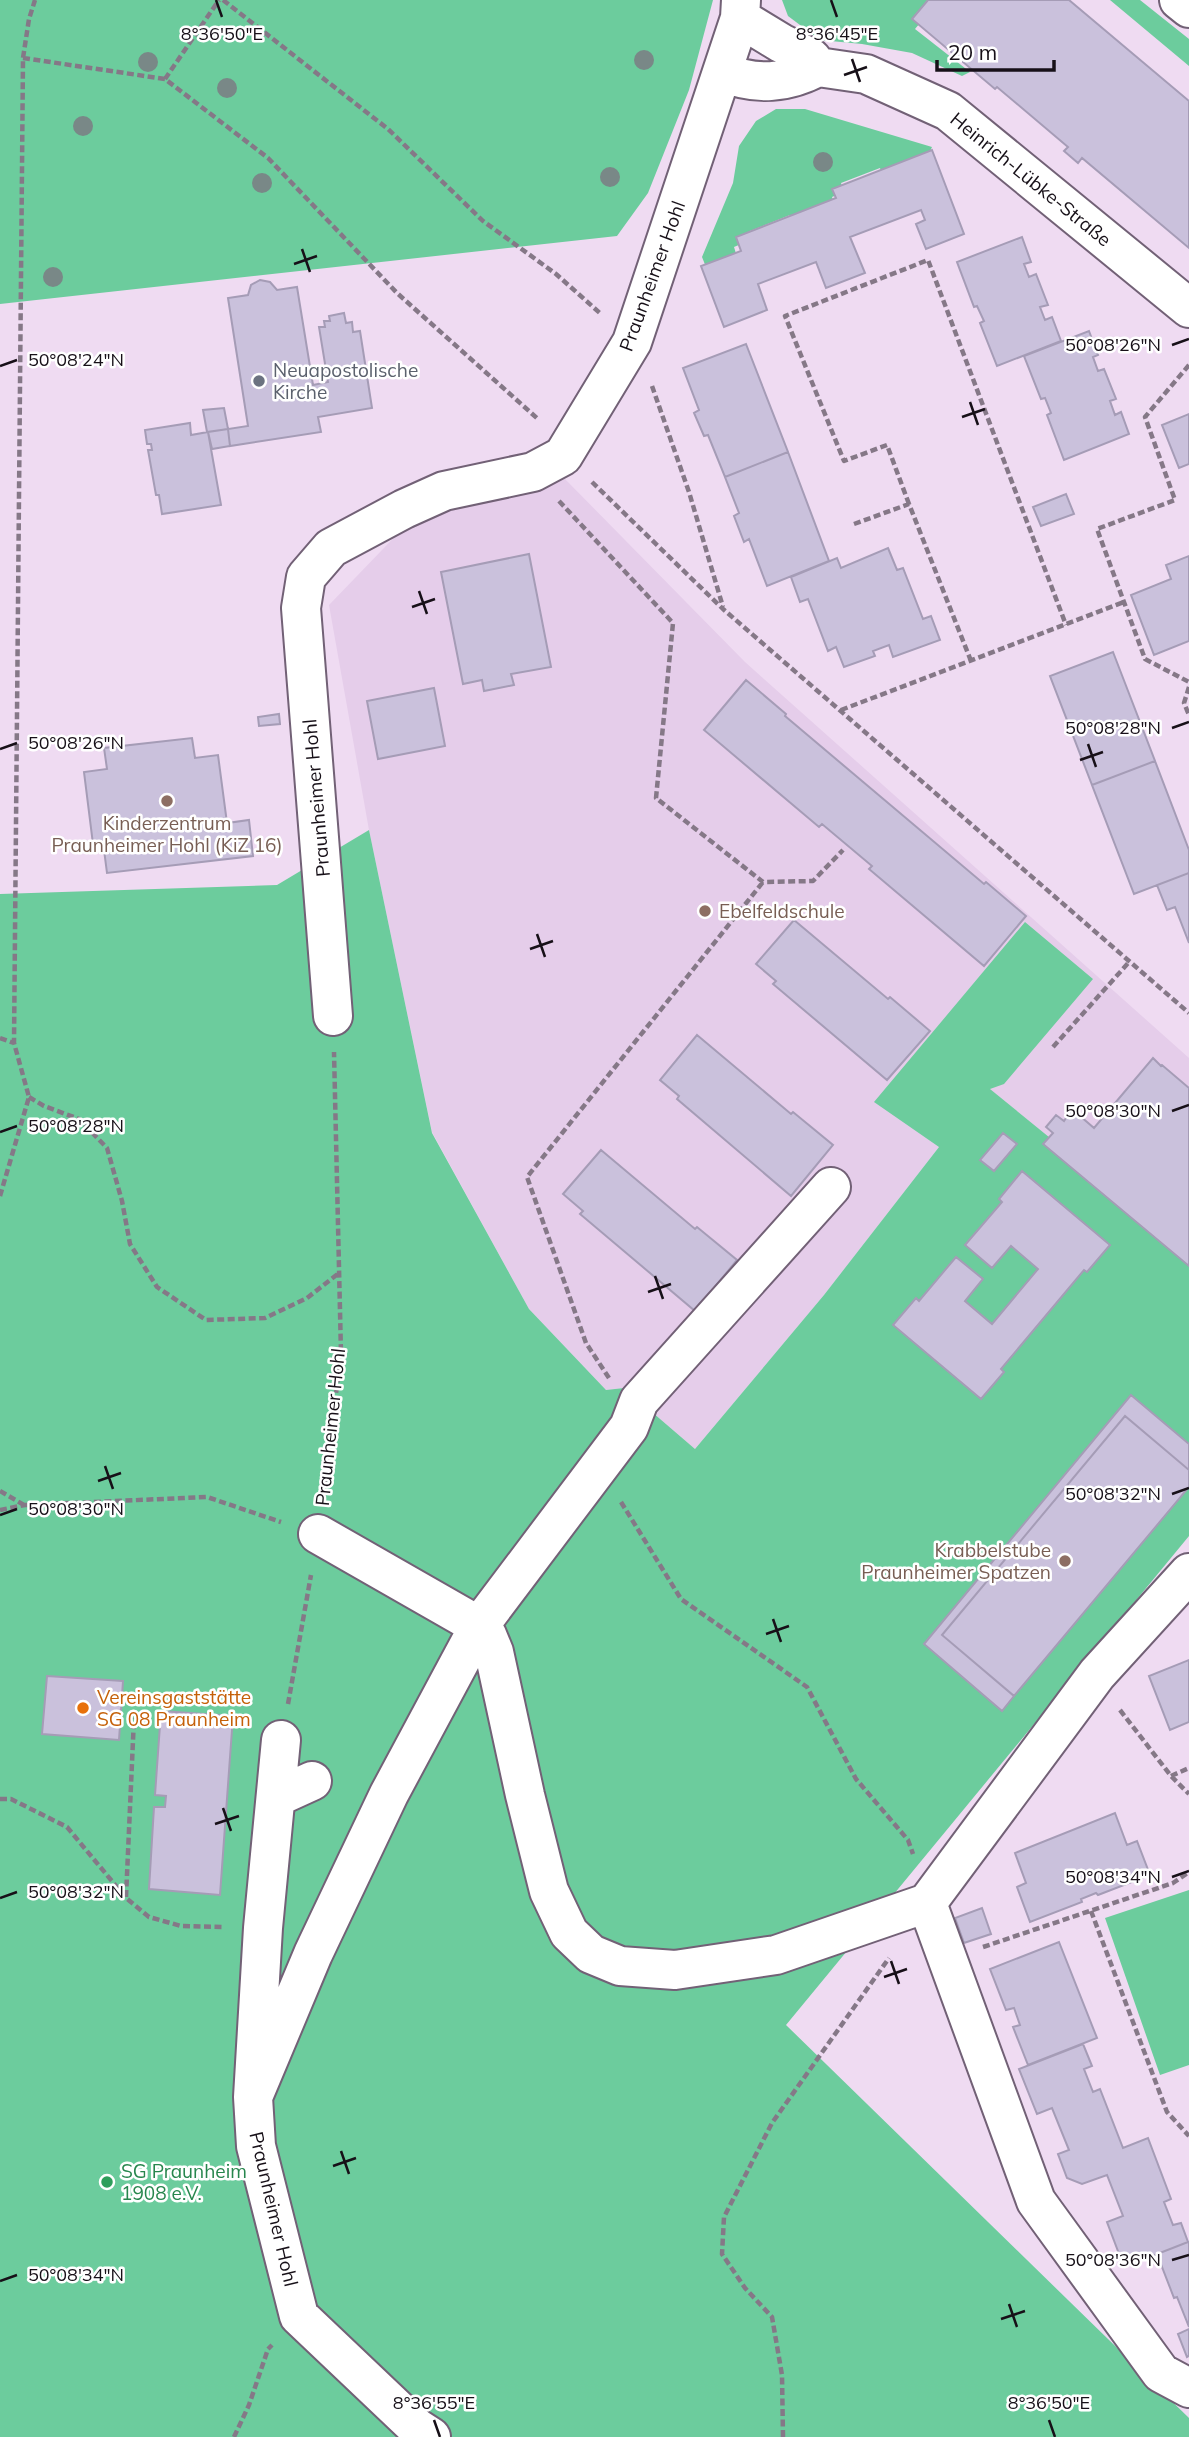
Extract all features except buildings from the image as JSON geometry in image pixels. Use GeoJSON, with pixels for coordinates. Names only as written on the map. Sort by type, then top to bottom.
{"type":"FeatureCollection","features":[{"type":"Feature","properties":{"kind":"street"},"geometry":{"type":"LineString","coordinates":[[1179,0],[1189,8]]}},
{"type":"Feature","properties":{"kind":"street","name":"Praunheimer Hohl"},"geometry":{"type":"LineString","coordinates":[[333,1016],[300,608],[306,577],[331,548],[404,509],[547,451],[632,342],[741,9]]}},
{"type":"Feature","properties":{"kind":"street","name":"Heinrich-Lübke-Straße"},"geometry":{"type":"LineString","coordinates":[[741,9],[780,43],[811,58],[818,67],[866,74],[948,111],[1189,307]]}},
{"type":"Feature","properties":{"kind":"street"},"geometry":{"type":"LineString","coordinates":[[722,72],[740,80],[778,82],[802,76],[818,67]]}},
{"type":"Feature","properties":{"kind":"street"},"geometry":{"type":"LineString","coordinates":[[253,2097],[313,1954],[389,1794],[479,1626],[629,1427],[639,1401],[831,1187]]}},
{"type":"Feature","properties":{"kind":"street"},"geometry":{"type":"LineString","coordinates":[[318,1534],[479,1626],[487,1635],[494,1652],[549,1891],[569,1933],[591,1954],[620,1966],[675,1970],[776,1955],[927,1903],[1097,1674],[1189,1573]]}},
{"type":"Feature","properties":{"kind":"street","name":"Praunheimer Hohl"},"geometry":{"type":"LineString","coordinates":[[281,1740],[263,1928],[253,2097],[256,2146],[299,2316]]}},
{"type":"Feature","properties":{"kind":"street"},"geometry":{"type":"LineString","coordinates":[[277,1797],[312,1781]]}},
{"type":"Feature","properties":{"kind":"street"},"geometry":{"type":"LineString","coordinates":[[927,1903],[1037,2201],[1161,2373],[1189,2388]]}},
{"type":"Feature","properties":{"kind":"street"},"geometry":{"type":"LineString","coordinates":[[299,2316],[417,2428],[431,2437]]}},
{"type":"Feature","properties":{"kind":"path"},"geometry":{"type":"LineString","coordinates":[[0,1196],[29,1097],[14,1044],[23,58],[35,0]]}},
{"type":"Feature","properties":{"kind":"path"},"geometry":{"type":"LineString","coordinates":[[165,79],[221,0],[388,129],[483,221],[556,274],[632,342],[642,358],[689,492],[723,609]]}},
{"type":"Feature","properties":{"kind":"path"},"geometry":{"type":"LineString","coordinates":[[23,58],[165,79],[268,158],[547,451],[723,609],[1189,1013]]}},
{"type":"Feature","properties":{"kind":"path"},"geometry":{"type":"LineString","coordinates":[[971,661],[887,445],[844,461],[785,316],[928,260],[1066,625]]}},
{"type":"Feature","properties":{"kind":"path"},"geometry":{"type":"LineString","coordinates":[[1189,365],[1145,417],[1175,500],[1097,529],[1145,659],[1189,682]]}},
{"type":"Feature","properties":{"kind":"path"},"geometry":{"type":"LineString","coordinates":[[547,451],[673,623],[656,797],[763,882],[813,881],[843,850]]}},
{"type":"Feature","properties":{"kind":"path"},"geometry":{"type":"LineString","coordinates":[[854,524],[909,504]]}},
{"type":"Feature","properties":{"kind":"path"},"geometry":{"type":"LineString","coordinates":[[840,710],[1124,602]]}},
{"type":"Feature","properties":{"kind":"path"},"geometry":{"type":"LineString","coordinates":[[1189,687],[1184,703],[1189,715]]}},
{"type":"Feature","properties":{"kind":"path"},"geometry":{"type":"LineString","coordinates":[[629,1427],[616,1389],[586,1343],[527,1177],[763,882]]}},
{"type":"Feature","properties":{"kind":"path"},"geometry":{"type":"LineString","coordinates":[[1053,1048],[1130,961]]}},
{"type":"Feature","properties":{"kind":"path","name":"Praunheimer Hohl"},"geometry":{"type":"LineString","coordinates":[[281,1740],[318,1534],[341,1354],[333,1016]]}},
{"type":"Feature","properties":{"kind":"path"},"geometry":{"type":"LineString","coordinates":[[0,1038],[14,1044]]}},
{"type":"Feature","properties":{"kind":"path"},"geometry":{"type":"LineString","coordinates":[[29,1097],[44,1106],[79,1119],[107,1148],[122,1201],[130,1244],[157,1287],[206,1320],[265,1318],[307,1298],[339,1273]]}},
{"type":"Feature","properties":{"kind":"path"},"geometry":{"type":"LineString","coordinates":[[598,1465],[681,1599],[807,1687],[856,1779],[908,1840],[921,1875],[927,1903],[772,2123],[724,2217],[722,2255],[745,2288],[772,2316],[782,2375],[783,2437]]}},
{"type":"Feature","properties":{"kind":"path"},"geometry":{"type":"LineString","coordinates":[[0,1491],[25,1505]]}},
{"type":"Feature","properties":{"kind":"path"},"geometry":{"type":"LineString","coordinates":[[0,1510],[25,1505],[207,1497],[318,1534]]}},
{"type":"Feature","properties":{"kind":"path"},"geometry":{"type":"LineString","coordinates":[[1097,1674],[1104,1690],[1171,1776],[1189,1794]]}},
{"type":"Feature","properties":{"kind":"path"},"geometry":{"type":"LineString","coordinates":[[126,1898],[134,1718]]}},
{"type":"Feature","properties":{"kind":"path"},"geometry":{"type":"LineString","coordinates":[[1171,1776],[1189,1769]]}},
{"type":"Feature","properties":{"kind":"path"},"geometry":{"type":"LineString","coordinates":[[0,1799],[11,1800],[67,1827],[126,1898],[149,1917],[181,1926],[263,1928]]}},
{"type":"Feature","properties":{"kind":"path"},"geometry":{"type":"LineString","coordinates":[[946,1959],[1172,1883],[1189,1872]]}},
{"type":"Feature","properties":{"kind":"path"},"geometry":{"type":"LineString","coordinates":[[1091,1911],[1167,2112],[1189,2136]]}},
{"type":"Feature","properties":{"kind":"path"},"geometry":{"type":"LineString","coordinates":[[234,2437],[249,2405],[268,2349],[299,2316]]}},
{"type":"Feature","properties":{"kind":"shaded area","name":"Ebelfeldschule"},"geometry":{"type":"Polygon","coordinates":[[[565,479],[745,662],[1189,1058],[1189,1251],[939,1147],[824,1295],[695,1449],[624,1388],[606,1390],[529,1309],[432,1132],[369,830],[329,605],[409,522],[565,479]]]}},
{"type":"Feature","properties":{"kind":"green space"},"geometry":{"type":"Polygon","coordinates":[[[0,0],[713,0],[689,90],[648,193],[617,236],[0,304],[0,0]]]}},
{"type":"Feature","properties":{"kind":"green space"},"geometry":{"type":"Polygon","coordinates":[[[782,0],[939,0],[915,29],[970,72],[962,76],[912,53],[820,40],[788,16],[782,0]]]}},
{"type":"Feature","properties":{"kind":"green space"},"geometry":{"type":"Polygon","coordinates":[[[1110,0],[1140,0],[1189,39],[1189,66],[1110,0]]]}},
{"type":"Feature","properties":{"kind":"green space"},"geometry":{"type":"Polygon","coordinates":[[[776,109],[805,109],[932,147],[926,160],[883,177],[880,168],[841,183],[844,192],[832,197],[838,214],[796,230],[790,215],[750,231],[753,239],[734,247],[738,260],[708,272],[702,257],[733,183],[739,146],[756,121],[776,109]]]}},
{"type":"Feature","properties":{"kind":"green space"},"geometry":{"type":"Polygon","coordinates":[[[369,830],[432,1133],[529,1309],[606,1390],[624,1388],[695,1449],[824,1295],[939,1147],[874,1102],[1025,922],[1093,979],[1004,1084],[990,1089],[1189,1251],[1189,1536],[786,2025],[1189,2418],[1189,2437],[0,2437],[0,894],[277,885],[369,830]]]}},
{"type":"Feature","properties":{"kind":"green space"},"geometry":{"type":"Polygon","coordinates":[[[1189,1890],[1189,2065],[1160,2075],[1105,1918],[1189,1890]]]}},
{"type":"Feature","properties":{"kind":"place","name":"Neuapostolische Kirche"},"geometry":{"type":"Point","coordinates":[259,381]}},
{"type":"Feature","properties":{"kind":"place","name":"Kinderzentrum Praunheimer Hohl (KiZ 16)"},"geometry":{"type":"Point","coordinates":[167,801]}},
{"type":"Feature","properties":{"kind":"place","name":"Ebelfeldschule"},"geometry":{"type":"Point","coordinates":[705,911]}},
{"type":"Feature","properties":{"kind":"place","name":"Krabbelstube Praunheimer Spatzen"},"geometry":{"type":"Point","coordinates":[1065,1561]}},
{"type":"Feature","properties":{"kind":"place","name":"Vereinsgaststätte SG 08 Praunheim"},"geometry":{"type":"Point","coordinates":[83,1708]}},
{"type":"Feature","properties":{"kind":"place","name":"SG Praunheim 1908 e.V."},"geometry":{"type":"Point","coordinates":[107,2182]}}]}
